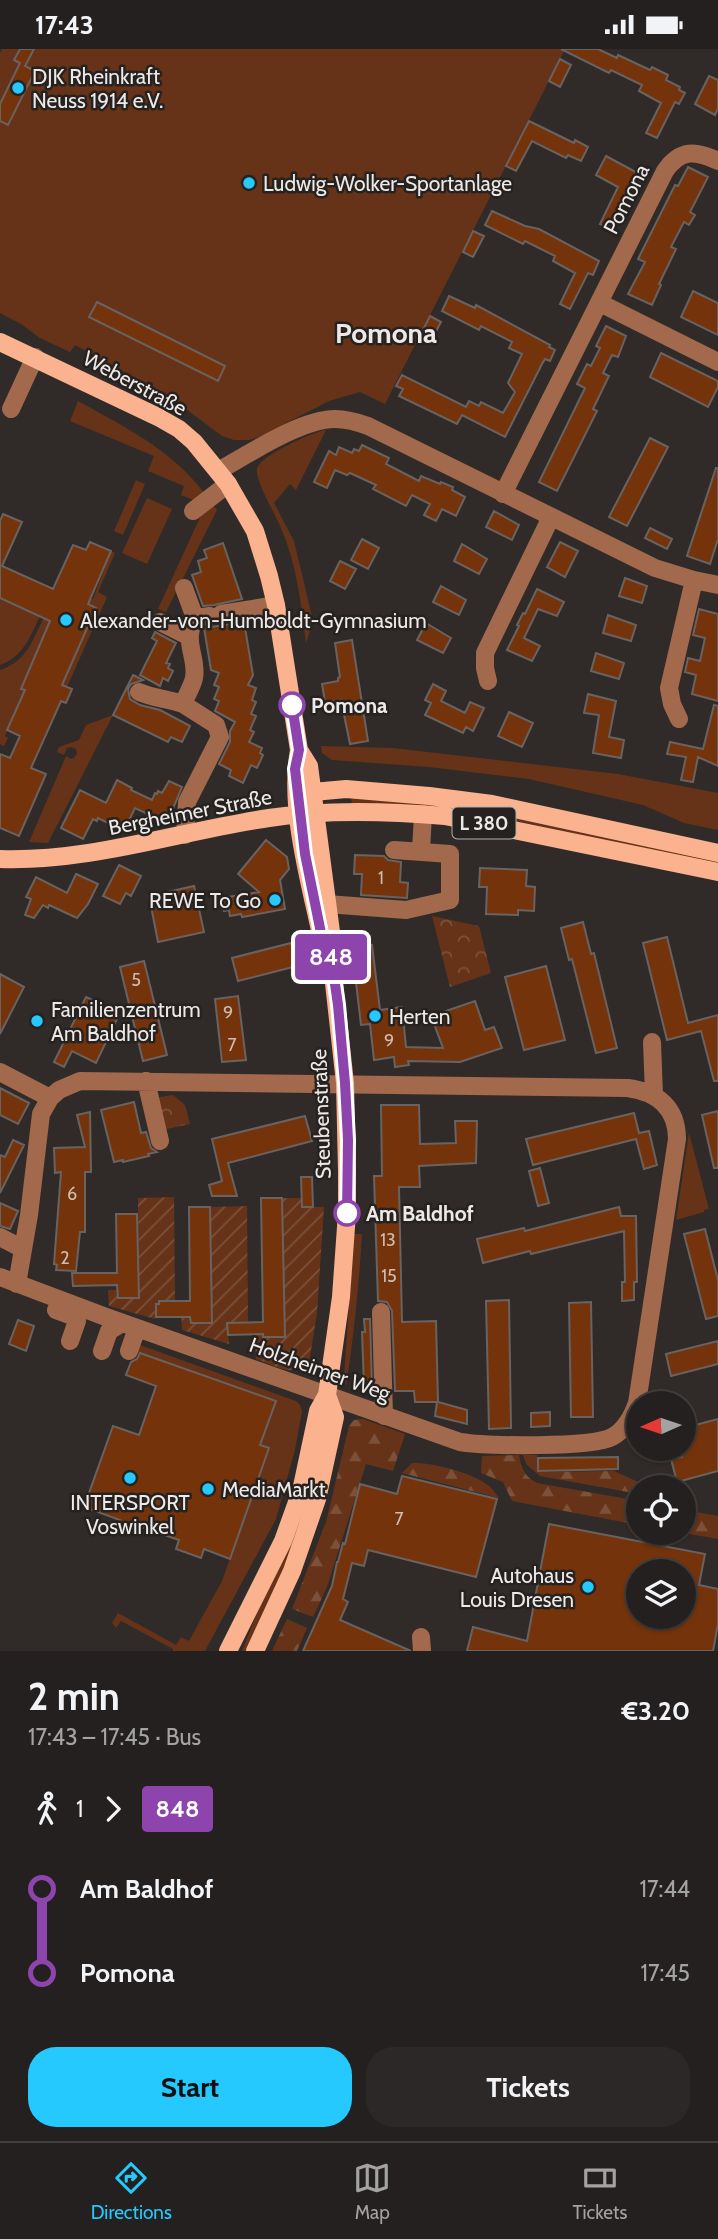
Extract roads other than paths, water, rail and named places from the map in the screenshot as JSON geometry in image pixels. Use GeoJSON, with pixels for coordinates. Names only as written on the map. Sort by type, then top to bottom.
{"type":"FeatureCollection","features":[{"type":"Feature","properties":{"kind":"main road","name":"Weberstraße"},"geometry":{"type":"LineString","coordinates":[[0,342],[179,429],[194,442],[223,478],[255,531],[276,605],[299,750],[295,769],[306,806]]}},
{"type":"Feature","properties":{"kind":"main road","name":"Bergheimer Straße"},"geometry":{"type":"LineString","coordinates":[[0,859],[79,855],[185,835],[257,820],[355,790],[492,804],[718,853]]}},
{"type":"Feature","properties":{"kind":"main road","name":"Bergheimer Straße"},"geometry":{"type":"LineString","coordinates":[[306,806],[423,814],[489,824],[718,872]]}},
{"type":"Feature","properties":{"kind":"main road","name":"Steubenstraße"},"geometry":{"type":"LineString","coordinates":[[306,806],[331,932],[348,1140],[347,1213],[341,1297],[327,1395]]}},
{"type":"Feature","properties":{"kind":"main road","name":"Steubenstraße"},"geometry":{"type":"LineString","coordinates":[[306,806],[315,908],[321,933],[331,956]]}},
{"type":"Feature","properties":{"kind":"main road"},"geometry":{"type":"LineString","coordinates":[[228,1647],[284,1541],[301,1491],[318,1411],[327,1395]]}},
{"type":"Feature","properties":{"kind":"main road"},"geometry":{"type":"LineString","coordinates":[[255,1651],[292,1571],[317,1499],[334,1417],[327,1395]]}},
{"type":"Feature","properties":{"kind":"street","name":"Pomona"},"geometry":{"type":"LineString","coordinates":[[503,494],[671,163],[681,156],[696,153],[718,161]]}},
{"type":"Feature","properties":{"kind":"street"},"geometry":{"type":"LineString","coordinates":[[600,303],[718,362]]}},
{"type":"Feature","properties":{"kind":"street"},"geometry":{"type":"LineString","coordinates":[[11,409],[35,357]]}},
{"type":"Feature","properties":{"kind":"street"},"geometry":{"type":"LineString","coordinates":[[193,511],[223,478],[268,443],[306,426],[326,420],[345,419],[368,426],[655,568],[718,585]]}},
{"type":"Feature","properties":{"kind":"street"},"geometry":{"type":"LineString","coordinates":[[488,681],[485,653],[551,517]]}},
{"type":"Feature","properties":{"kind":"street"},"geometry":{"type":"LineString","coordinates":[[679,719],[669,688],[694,580]]}},
{"type":"Feature","properties":{"kind":"street"},"geometry":{"type":"LineString","coordinates":[[184,588],[209,616]]}},
{"type":"Feature","properties":{"kind":"street"},"geometry":{"type":"LineString","coordinates":[[188,636],[209,616],[276,605]]}},
{"type":"Feature","properties":{"kind":"street"},"geometry":{"type":"LineString","coordinates":[[160,622],[188,636]]}},
{"type":"Feature","properties":{"kind":"street"},"geometry":{"type":"LineString","coordinates":[[183,704],[194,677],[188,636]]}},
{"type":"Feature","properties":{"kind":"street"},"geometry":{"type":"LineString","coordinates":[[139,692],[183,704],[216,725],[220,737],[187,802],[185,835]]}},
{"type":"Feature","properties":{"kind":"street"},"geometry":{"type":"LineString","coordinates":[[421,851],[423,814]]}},
{"type":"Feature","properties":{"kind":"street"},"geometry":{"type":"LineString","coordinates":[[327,904],[406,910],[450,900],[450,854],[394,850]]}},
{"type":"Feature","properties":{"kind":"street"},"geometry":{"type":"LineString","coordinates":[[70,1341],[77,1324],[75,1318],[31,1300],[21,1286],[38,1122],[50,1098],[69,1084],[80,1081],[146,1081],[628,1088],[654,1095],[652,1042]]}},
{"type":"Feature","properties":{"kind":"street"},"geometry":{"type":"LineString","coordinates":[[0,1072],[50,1098]]}},
{"type":"Feature","properties":{"kind":"street"},"geometry":{"type":"LineString","coordinates":[[146,1081],[160,1141]]}},
{"type":"Feature","properties":{"kind":"street","name":"Holzheimer Weg"},"geometry":{"type":"LineString","coordinates":[[0,1277],[460,1442],[488,1445],[601,1441],[618,1433],[629,1422],[637,1403],[677,1139],[673,1116],[654,1095]]}},
{"type":"Feature","properties":{"kind":"street"},"geometry":{"type":"LineString","coordinates":[[0,1237],[23,1249]]}},
{"type":"Feature","properties":{"kind":"street"},"geometry":{"type":"LineString","coordinates":[[382,1312],[384,1416]]}},
{"type":"Feature","properties":{"kind":"street"},"geometry":{"type":"LineString","coordinates":[[102,1351],[109,1331],[129,1325],[129,1351]]}},
{"type":"Feature","properties":{"kind":"place","name":"DJK Rheinkraft Neuss 1914 e.V."},"geometry":{"type":"Point","coordinates":[18,88]}},
{"type":"Feature","properties":{"kind":"place","name":"Ludwig-Wolker-Sportanlage"},"geometry":{"type":"Point","coordinates":[249,183]}},
{"type":"Feature","properties":{"kind":"place","name":"Alexander-von-Humboldt-Gymnasium"},"geometry":{"type":"Point","coordinates":[66,620]}},
{"type":"Feature","properties":{"kind":"place","name":"Pomona"},"geometry":{"type":"Point","coordinates":[292,705]}},
{"type":"Feature","properties":{"kind":"place","name":"REWE To Go"},"geometry":{"type":"Point","coordinates":[275,900]}},
{"type":"Feature","properties":{"kind":"place","name":"Herten"},"geometry":{"type":"Point","coordinates":[375,1016]}},
{"type":"Feature","properties":{"kind":"place","name":"Familienzentrum Am Baldhof"},"geometry":{"type":"Point","coordinates":[37,1021]}},
{"type":"Feature","properties":{"kind":"place","name":"Am Baldhof"},"geometry":{"type":"Point","coordinates":[347,1213]}},
{"type":"Feature","properties":{"kind":"place","name":"INTERSPORT Voswinkel"},"geometry":{"type":"Point","coordinates":[130,1478]}},
{"type":"Feature","properties":{"kind":"place","name":"MediaMarkt"},"geometry":{"type":"Point","coordinates":[208,1489]}},
{"type":"Feature","properties":{"kind":"place","name":"Autohaus Louis Dresen"},"geometry":{"type":"Point","coordinates":[588,1587]}},
{"type":"Feature","properties":{"kind":"district","name":"Pomona"},"geometry":{"type":"Point","coordinates":[386,333]}}]}
